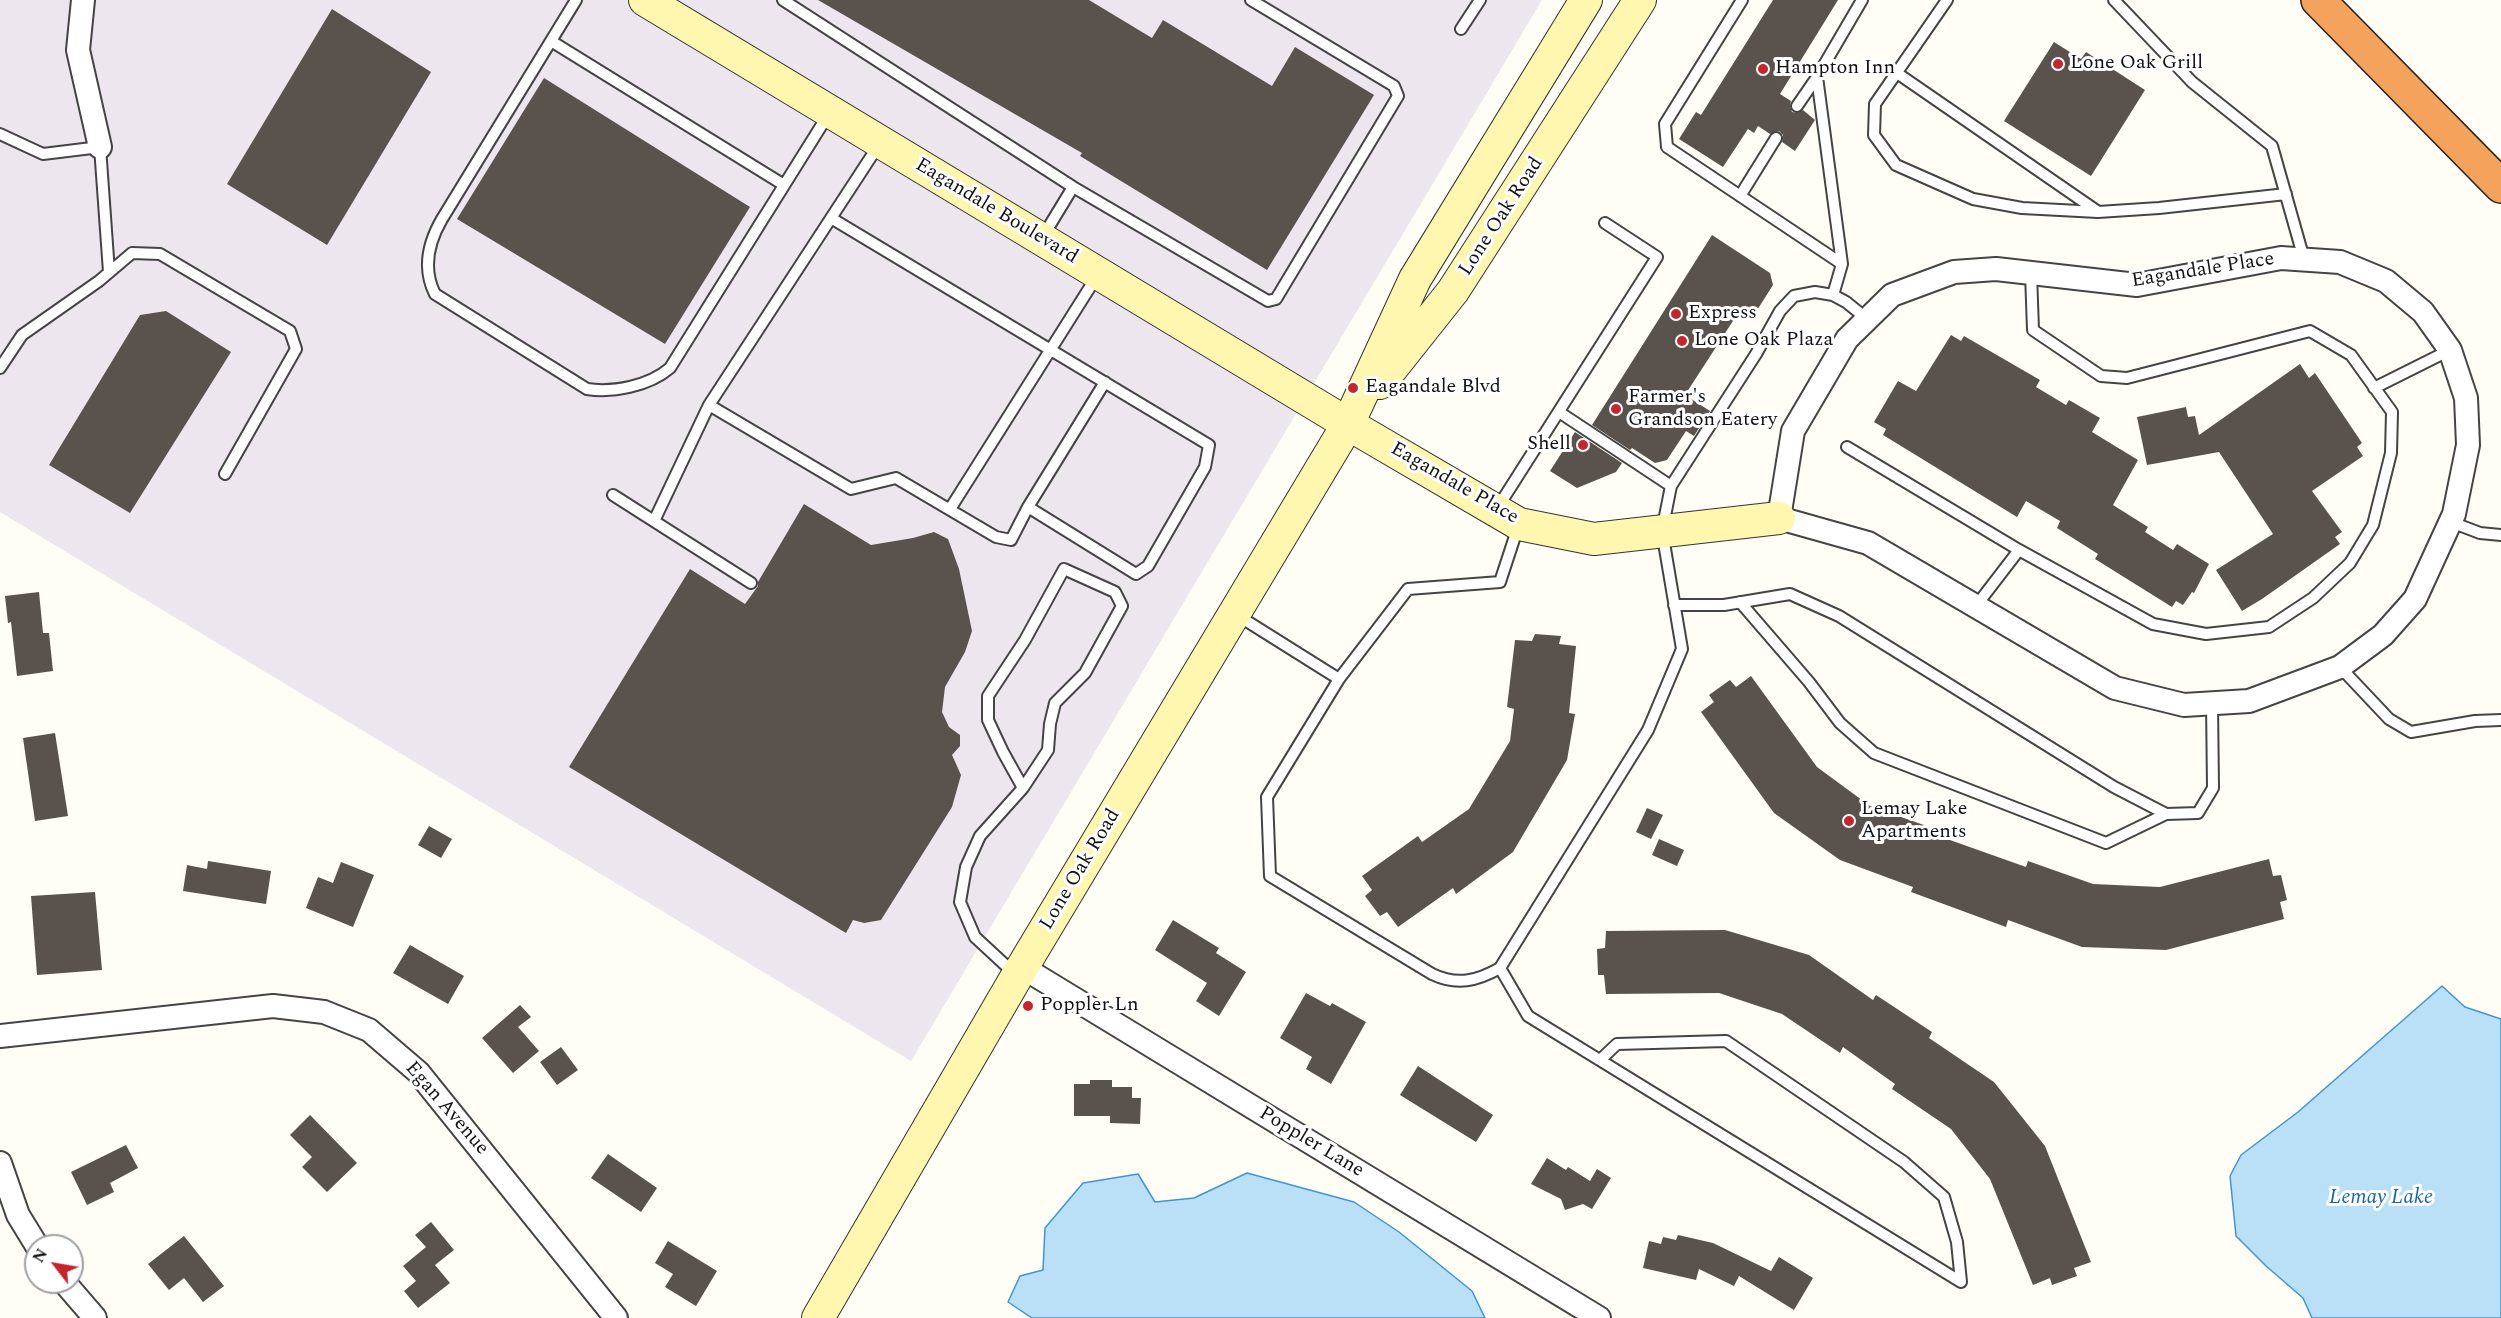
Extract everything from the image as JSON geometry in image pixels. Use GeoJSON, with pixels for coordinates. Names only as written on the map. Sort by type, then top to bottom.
{"type":"FeatureCollection","features":[{"type":"Feature","properties":{"kind":"highway"},"geometry":{"type":"LineString","coordinates":[[2318,0],[2501,186]]}},
{"type":"Feature","properties":{"kind":"main road","name":"Eagandale Boulevard"},"geometry":{"type":"LineString","coordinates":[[645,0],[1348,424]]}},
{"type":"Feature","properties":{"kind":"main road","name":"Lone Oak Road"},"geometry":{"type":"LineString","coordinates":[[818,1318],[1019,972],[1348,424],[1415,279],[1586,0]]}},
{"type":"Feature","properties":{"kind":"main road","name":"Lone Oak Road"},"geometry":{"type":"LineString","coordinates":[[1348,424],[1454,291],[1640,0]]}},
{"type":"Feature","properties":{"kind":"main road","name":"Eagandale Place"},"geometry":{"type":"LineString","coordinates":[[1348,424],[1508,517],[1594,539],[1779,518]]}},
{"type":"Feature","properties":{"kind":"street"},"geometry":{"type":"LineString","coordinates":[[83,0],[78,50],[100,147]]}},
{"type":"Feature","properties":{"kind":"street","name":"Eagandale Place"},"geometry":{"type":"LineString","coordinates":[[2281,258],[2304,260],[2340,262],[2386,281],[2424,312],[2450,350],[2466,398],[2468,445],[2451,522],[2415,598],[2384,636],[2340,667],[2249,701],[2184,705],[2115,688],[1868,543],[1779,518],[1793,431],[1847,339],[1892,295],[1954,272],[1996,269],[2137,285],[2281,258]]}},
{"type":"Feature","properties":{"kind":"street","name":"Poppler Lane"},"geometry":{"type":"LineString","coordinates":[[1019,972],[1599,1318]]}},
{"type":"Feature","properties":{"kind":"street","name":"Egan Avenue"},"geometry":{"type":"LineString","coordinates":[[0,1036],[273,1005],[324,1012],[369,1030],[418,1071],[616,1318]]}},
{"type":"Feature","properties":{"kind":"street"},"geometry":{"type":"LineString","coordinates":[[0,1162],[18,1215],[30,1234]]}},
{"type":"Feature","properties":{"kind":"street"},"geometry":{"type":"LineString","coordinates":[[74,1294],[95,1318]]}},
{"type":"Feature","properties":{"kind":"lane"},"geometry":{"type":"LineString","coordinates":[[576,0],[432,237],[427,261],[429,282],[435,294],[587,389],[601,391],[646,382],[660,377],[670,368],[830,112]]}},
{"type":"Feature","properties":{"kind":"lane"},"geometry":{"type":"LineString","coordinates":[[783,0],[1073,187],[1268,301],[1276,299],[1398,96],[1394,86],[1251,0]]}},
{"type":"Feature","properties":{"kind":"lane"},"geometry":{"type":"LineString","coordinates":[[1461,29],[1480,0]]}},
{"type":"Feature","properties":{"kind":"lane"},"geometry":{"type":"LineString","coordinates":[[1742,0],[1665,124],[1667,147],[1842,264]]}},
{"type":"Feature","properties":{"kind":"lane"},"geometry":{"type":"LineString","coordinates":[[1797,106],[1817,77],[1862,0]]}},
{"type":"Feature","properties":{"kind":"lane"},"geometry":{"type":"LineString","coordinates":[[1947,0],[1875,104],[1874,135],[1896,165],[1973,199],[2022,208],[2098,212],[2159,208],[2286,194]]}},
{"type":"Feature","properties":{"kind":"lane"},"geometry":{"type":"LineString","coordinates":[[2114,0],[2192,82],[2272,146],[2304,260]]}},
{"type":"Feature","properties":{"kind":"lane"},"geometry":{"type":"LineString","coordinates":[[551,42],[784,185]]}},
{"type":"Feature","properties":{"kind":"lane"},"geometry":{"type":"LineString","coordinates":[[1897,73],[2098,212]]}},
{"type":"Feature","properties":{"kind":"lane"},"geometry":{"type":"LineString","coordinates":[[1817,77],[1842,264],[1833,295]]}},
{"type":"Feature","properties":{"kind":"lane"},"geometry":{"type":"LineString","coordinates":[[0,134],[43,154],[100,147],[109,272]]}},
{"type":"Feature","properties":{"kind":"lane"},"geometry":{"type":"LineString","coordinates":[[1740,196],[1776,138]]}},
{"type":"Feature","properties":{"kind":"lane"},"geometry":{"type":"LineString","coordinates":[[654,521],[709,405],[880,142]]}},
{"type":"Feature","properties":{"kind":"lane"},"geometry":{"type":"LineString","coordinates":[[1042,239],[1073,187]]}},
{"type":"Feature","properties":{"kind":"lane"},"geometry":{"type":"LineString","coordinates":[[831,218],[1209,445],[1205,467],[1148,566],[1136,574],[1028,507]]}},
{"type":"Feature","properties":{"kind":"lane"},"geometry":{"type":"LineString","coordinates":[[1605,223],[1657,257],[1559,412],[1508,517],[1500,582],[1408,589],[1339,679],[1267,796],[1269,876],[1439,978],[1466,981],[1484,977],[1500,968],[1648,730],[1682,649],[1662,531],[1671,486],[1787,302],[1803,292],[1833,295],[1866,318]]}},
{"type":"Feature","properties":{"kind":"lane"},"geometry":{"type":"LineString","coordinates":[[0,368],[22,335],[132,253],[160,254],[290,331],[296,349],[225,474]]}},
{"type":"Feature","properties":{"kind":"lane"},"geometry":{"type":"LineString","coordinates":[[1847,447],[2019,550],[2153,624],[2206,634],[2269,627],[2313,598],[2350,563],[2373,525],[2392,443],[2392,412],[2351,355],[2310,331],[2127,378],[2101,376],[2033,330],[2031,273]]}},
{"type":"Feature","properties":{"kind":"lane"},"geometry":{"type":"LineString","coordinates":[[950,509],[1099,274]]}},
{"type":"Feature","properties":{"kind":"lane"},"geometry":{"type":"LineString","coordinates":[[2374,388],[2450,350]]}},
{"type":"Feature","properties":{"kind":"lane"},"geometry":{"type":"LineString","coordinates":[[709,405],[851,489],[896,478],[996,537],[1011,540],[1028,507],[1105,382]]}},
{"type":"Feature","properties":{"kind":"lane"},"geometry":{"type":"LineString","coordinates":[[1559,412],[1671,486]]}},
{"type":"Feature","properties":{"kind":"lane"},"geometry":{"type":"LineString","coordinates":[[614,495],[751,583]]}},
{"type":"Feature","properties":{"kind":"lane"},"geometry":{"type":"LineString","coordinates":[[2451,522],[2480,533],[2501,535]]}},
{"type":"Feature","properties":{"kind":"lane"},"geometry":{"type":"LineString","coordinates":[[1976,606],[2019,550]]}},
{"type":"Feature","properties":{"kind":"lane"},"geometry":{"type":"LineString","coordinates":[[1019,972],[975,937],[960,902],[966,867],[980,836],[1023,788],[1048,750],[1050,724],[1055,703],[1085,673],[1122,606],[1115,592],[1064,569],[1024,640],[988,696],[988,720],[1023,788]]}},
{"type":"Feature","properties":{"kind":"lane"},"geometry":{"type":"LineString","coordinates":[[1674,605],[1724,605],[1790,594],[1839,616],[2115,787],[2166,814]]}},
{"type":"Feature","properties":{"kind":"lane"},"geometry":{"type":"LineString","coordinates":[[1740,603],[1809,682],[1840,723],[1874,753],[2106,843],[2166,814],[2198,813],[2213,788],[2212,703]]}},
{"type":"Feature","properties":{"kind":"lane"},"geometry":{"type":"LineString","coordinates":[[1234,614],[1339,679]]}},
{"type":"Feature","properties":{"kind":"lane"},"geometry":{"type":"LineString","coordinates":[[2340,667],[2389,719],[2411,732],[2475,721],[2501,720]]}},
{"type":"Feature","properties":{"kind":"lane"},"geometry":{"type":"LineString","coordinates":[[1500,968],[1528,1016],[1961,1282],[1957,1242],[1944,1197],[1904,1162],[1726,1041],[1617,1044],[1600,1060]]}},
{"type":"Feature","properties":{"kind":"shaded area"},"geometry":{"type":"Polygon","coordinates":[[[0,0],[1542,0],[911,1061],[0,512],[0,0]]]}},
{"type":"Feature","properties":{"kind":"water","name":"Lemay Lake"},"geometry":{"type":"Polygon","coordinates":[[[2442,986],[2465,1007],[2501,1019],[2501,1318],[2312,1318],[2303,1298],[2236,1236],[2230,1176],[2241,1155],[2298,1112],[2442,986]]]}},
{"type":"Feature","properties":{"kind":"water"},"geometry":{"type":"Polygon","coordinates":[[[1247,1173],[1354,1202],[1399,1232],[1472,1291],[1485,1318],[1032,1318],[1008,1302],[1020,1276],[1043,1270],[1045,1228],[1083,1183],[1138,1174],[1155,1202],[1194,1198],[1247,1173]]]}},
{"type":"Feature","properties":{"kind":"building"},"geometry":{"type":"Polygon","coordinates":[[[818,0],[1089,0],[1152,38],[1163,20],[1272,86],[1295,47],[1374,95],[1267,270],[1080,156],[1082,153],[818,0]]]}},
{"type":"Feature","properties":{"kind":"building","name":"Hampton Inn"},"geometry":{"type":"Polygon","coordinates":[[[1773,0],[1838,0],[1780,94],[1791,101],[1792,112],[1797,113],[1803,110],[1815,120],[1795,151],[1782,142],[1783,135],[1779,131],[1770,134],[1758,126],[1754,133],[1748,129],[1723,167],[1679,139],[1696,112],[1701,115],[1773,0]]]}},
{"type":"Feature","properties":{"kind":"building"},"geometry":{"type":"Polygon","coordinates":[[[332,9],[431,72],[327,245],[227,184],[332,9]]]}},
{"type":"Feature","properties":{"kind":"building"},"geometry":{"type":"Polygon","coordinates":[[[2054,42],[2081,59],[2086,52],[2145,90],[2091,176],[2004,121],[2054,42]]]}},
{"type":"Feature","properties":{"kind":"building"},"geometry":{"type":"Polygon","coordinates":[[[544,78],[750,207],[665,344],[457,219],[544,78]]]}},
{"type":"Feature","properties":{"kind":"building","name":"Lone Oak Plaza"},"geometry":{"type":"Polygon","coordinates":[[[1712,235],[1770,273],[1773,285],[1754,315],[1742,307],[1685,395],[1710,411],[1694,436],[1686,431],[1667,460],[1655,463],[1592,425],[1712,235]]]}},
{"type":"Feature","properties":{"kind":"building"},"geometry":{"type":"Polygon","coordinates":[[[166,311],[231,352],[130,513],[49,465],[140,315],[166,311]]]}},
{"type":"Feature","properties":{"kind":"building"},"geometry":{"type":"Polygon","coordinates":[[[1951,335],[1961,341],[1964,336],[2040,380],[2036,387],[2066,405],[2069,400],[2100,418],[2092,432],[2138,460],[2113,505],[2148,527],[2145,532],[2173,550],[2177,544],[2209,564],[2194,593],[2192,592],[2183,605],[2176,601],[2172,607],[2095,559],[2098,554],[2057,528],[2060,521],[2026,501],[2017,517],[1883,435],[1886,429],[1874,422],[1898,381],[1916,391],[1951,335]]]}},
{"type":"Feature","properties":{"kind":"building"},"geometry":{"type":"Polygon","coordinates":[[[2300,364],[2309,378],[2315,373],[2362,443],[2357,447],[2363,456],[2312,491],[2342,532],[2335,537],[2340,544],[2242,611],[2216,570],[2273,534],[2219,452],[2147,465],[2137,417],[2186,407],[2188,417],[2195,416],[2199,435],[2300,364]]]}},
{"type":"Feature","properties":{"kind":"building","name":"Shell"},"geometry":{"type":"Polygon","coordinates":[[[1575,432],[1622,463],[1616,472],[1577,488],[1550,471],[1575,432]]]}},
{"type":"Feature","properties":{"kind":"building"},"geometry":{"type":"Polygon","coordinates":[[[804,504],[871,545],[934,532],[948,539],[959,569],[972,631],[965,652],[945,687],[942,712],[949,727],[960,735],[960,746],[952,755],[961,775],[952,807],[881,920],[864,923],[853,920],[846,933],[569,767],[690,569],[745,604],[758,586],[758,582],[804,504]]]}},
{"type":"Feature","properties":{"kind":"building"},"geometry":{"type":"Polygon","coordinates":[[[39,592],[43,633],[49,633],[53,671],[17,676],[11,622],[8,623],[5,596],[39,592]]]}},
{"type":"Feature","properties":{"kind":"building"},"geometry":{"type":"Polygon","coordinates":[[[1535,634],[1561,636],[1559,644],[1576,646],[1569,713],[1575,714],[1567,760],[1513,852],[1456,894],[1453,888],[1398,927],[1387,912],[1380,916],[1365,896],[1372,890],[1362,876],[1418,836],[1422,842],[1469,809],[1510,741],[1514,709],[1507,707],[1515,640],[1532,641],[1535,634]]]}},
{"type":"Feature","properties":{"kind":"building","name":"Lemay Lake Apartments"},"geometry":{"type":"Polygon","coordinates":[[[1751,676],[1817,767],[1870,806],[1935,829],[1933,834],[2026,867],[2028,861],[2093,884],[2160,887],[2269,859],[2273,876],[2281,875],[2287,900],[2280,902],[2284,919],[2166,950],[2082,947],[2008,920],[2006,927],[1911,892],[1913,887],[1840,860],[1774,813],[1701,712],[1714,702],[1709,695],[1730,680],[1736,687],[1751,676]]]}},
{"type":"Feature","properties":{"kind":"building"},"geometry":{"type":"Polygon","coordinates":[[[55,733],[68,816],[35,821],[23,738],[55,733]]]}},
{"type":"Feature","properties":{"kind":"building"},"geometry":{"type":"Polygon","coordinates":[[[1647,808],[1663,815],[1651,839],[1636,832],[1647,808]]]}},
{"type":"Feature","properties":{"kind":"building"},"geometry":{"type":"Polygon","coordinates":[[[429,826],[452,839],[441,858],[418,845],[429,826]]]}},
{"type":"Feature","properties":{"kind":"building"},"geometry":{"type":"Polygon","coordinates":[[[1659,839],[1684,850],[1677,866],[1652,855],[1659,839]]]}},
{"type":"Feature","properties":{"kind":"building"},"geometry":{"type":"Polygon","coordinates":[[[208,861],[271,871],[266,904],[183,891],[187,865],[207,869],[208,861]]]}},
{"type":"Feature","properties":{"kind":"building"},"geometry":{"type":"Polygon","coordinates":[[[341,862],[374,875],[353,927],[306,908],[318,877],[333,883],[341,862]]]}},
{"type":"Feature","properties":{"kind":"building"},"geometry":{"type":"Polygon","coordinates":[[[95,892],[102,970],[37,975],[31,896],[95,892]]]}},
{"type":"Feature","properties":{"kind":"building"},"geometry":{"type":"Polygon","coordinates":[[[1173,920],[1219,948],[1216,953],[1246,972],[1219,1016],[1196,1001],[1207,983],[1155,950],[1173,920]]]}},
{"type":"Feature","properties":{"kind":"building"},"geometry":{"type":"Polygon","coordinates":[[[1725,930],[1809,955],[1873,1000],[1876,995],[1932,1032],[1929,1038],[1994,1082],[2045,1146],[2091,1262],[2074,1268],[2077,1276],[2052,1285],[2050,1278],[2033,1285],[1990,1179],[1951,1129],[1892,1089],[1895,1084],[1843,1047],[1840,1053],[1782,1014],[1719,993],[1606,994],[1604,975],[1598,975],[1597,949],[1605,948],[1606,931],[1725,930]]]}},
{"type":"Feature","properties":{"kind":"building"},"geometry":{"type":"Polygon","coordinates":[[[410,945],[464,976],[448,1004],[393,973],[410,945]]]}},
{"type":"Feature","properties":{"kind":"building"},"geometry":{"type":"Polygon","coordinates":[[[1306,993],[1330,1006],[1332,1003],[1366,1022],[1331,1084],[1306,1069],[1312,1057],[1280,1038],[1306,993]]]}},
{"type":"Feature","properties":{"kind":"building"},"geometry":{"type":"Polygon","coordinates":[[[520,1005],[531,1017],[518,1027],[539,1051],[513,1073],[482,1038],[520,1005]]]}},
{"type":"Feature","properties":{"kind":"building"},"geometry":{"type":"Polygon","coordinates":[[[561,1047],[578,1070],[557,1085],[540,1062],[561,1047]]]}},
{"type":"Feature","properties":{"kind":"building"},"geometry":{"type":"Polygon","coordinates":[[[1418,1066],[1493,1115],[1476,1142],[1400,1095],[1418,1066]]]}},
{"type":"Feature","properties":{"kind":"building"},"geometry":{"type":"Polygon","coordinates":[[[1090,1080],[1112,1080],[1112,1087],[1132,1087],[1132,1098],[1141,1098],[1140,1124],[1110,1123],[1110,1116],[1074,1116],[1074,1084],[1090,1084],[1090,1080]]]}},
{"type":"Feature","properties":{"kind":"building"},"geometry":{"type":"Polygon","coordinates":[[[310,1115],[357,1163],[327,1192],[302,1167],[312,1157],[290,1135],[310,1115]]]}},
{"type":"Feature","properties":{"kind":"building"},"geometry":{"type":"Polygon","coordinates":[[[126,1145],[138,1168],[110,1183],[114,1192],[87,1205],[71,1172],[126,1145]]]}},
{"type":"Feature","properties":{"kind":"building"},"geometry":{"type":"Polygon","coordinates":[[[608,1154],[657,1188],[641,1212],[591,1178],[608,1154]]]}},
{"type":"Feature","properties":{"kind":"building"},"geometry":{"type":"Polygon","coordinates":[[[1547,1158],[1566,1170],[1568,1167],[1590,1181],[1597,1169],[1611,1178],[1592,1209],[1583,1204],[1565,1210],[1561,1199],[1531,1184],[1547,1158]]]}},
{"type":"Feature","properties":{"kind":"building"},"geometry":{"type":"Polygon","coordinates":[[[431,1222],[454,1250],[435,1265],[450,1283],[418,1308],[404,1291],[416,1281],[403,1266],[426,1247],[415,1235],[431,1222]]]}},
{"type":"Feature","properties":{"kind":"building"},"geometry":{"type":"Polygon","coordinates":[[[1678,1235],[1713,1243],[1771,1271],[1779,1257],[1813,1278],[1794,1310],[1739,1276],[1734,1286],[1699,1269],[1696,1280],[1643,1268],[1649,1241],[1661,1244],[1663,1237],[1676,1240],[1678,1235]]]}},
{"type":"Feature","properties":{"kind":"building"},"geometry":{"type":"Polygon","coordinates":[[[184,1236],[224,1286],[203,1302],[184,1278],[169,1290],[148,1264],[184,1236]]]}},
{"type":"Feature","properties":{"kind":"building"},"geometry":{"type":"Polygon","coordinates":[[[668,1241],[717,1271],[696,1306],[665,1287],[673,1274],[655,1263],[668,1241]]]}},
{"type":"Feature","properties":{"kind":"place","name":"Lone Oak Grill"},"geometry":{"type":"Point","coordinates":[2058,64]}},
{"type":"Feature","properties":{"kind":"place","name":"Hampton Inn"},"geometry":{"type":"Point","coordinates":[1763,69]}},
{"type":"Feature","properties":{"kind":"place","name":"Express"},"geometry":{"type":"Point","coordinates":[1676,314]}},
{"type":"Feature","properties":{"kind":"place","name":"Lone Oak Plaza"},"geometry":{"type":"Point","coordinates":[1682,341]}},
{"type":"Feature","properties":{"kind":"place","name":"Eagandale Blvd"},"geometry":{"type":"Point","coordinates":[1353,388]}},
{"type":"Feature","properties":{"kind":"place","name":"Farmer's Grandson Eatery"},"geometry":{"type":"Point","coordinates":[1616,409]}},
{"type":"Feature","properties":{"kind":"place","name":"Shell"},"geometry":{"type":"Point","coordinates":[1583,445]}},
{"type":"Feature","properties":{"kind":"place","name":"Lemay Lake Apartments"},"geometry":{"type":"Point","coordinates":[1849,821]}},
{"type":"Feature","properties":{"kind":"place","name":"Poppler Ln"},"geometry":{"type":"Point","coordinates":[1028,1006]}}]}
